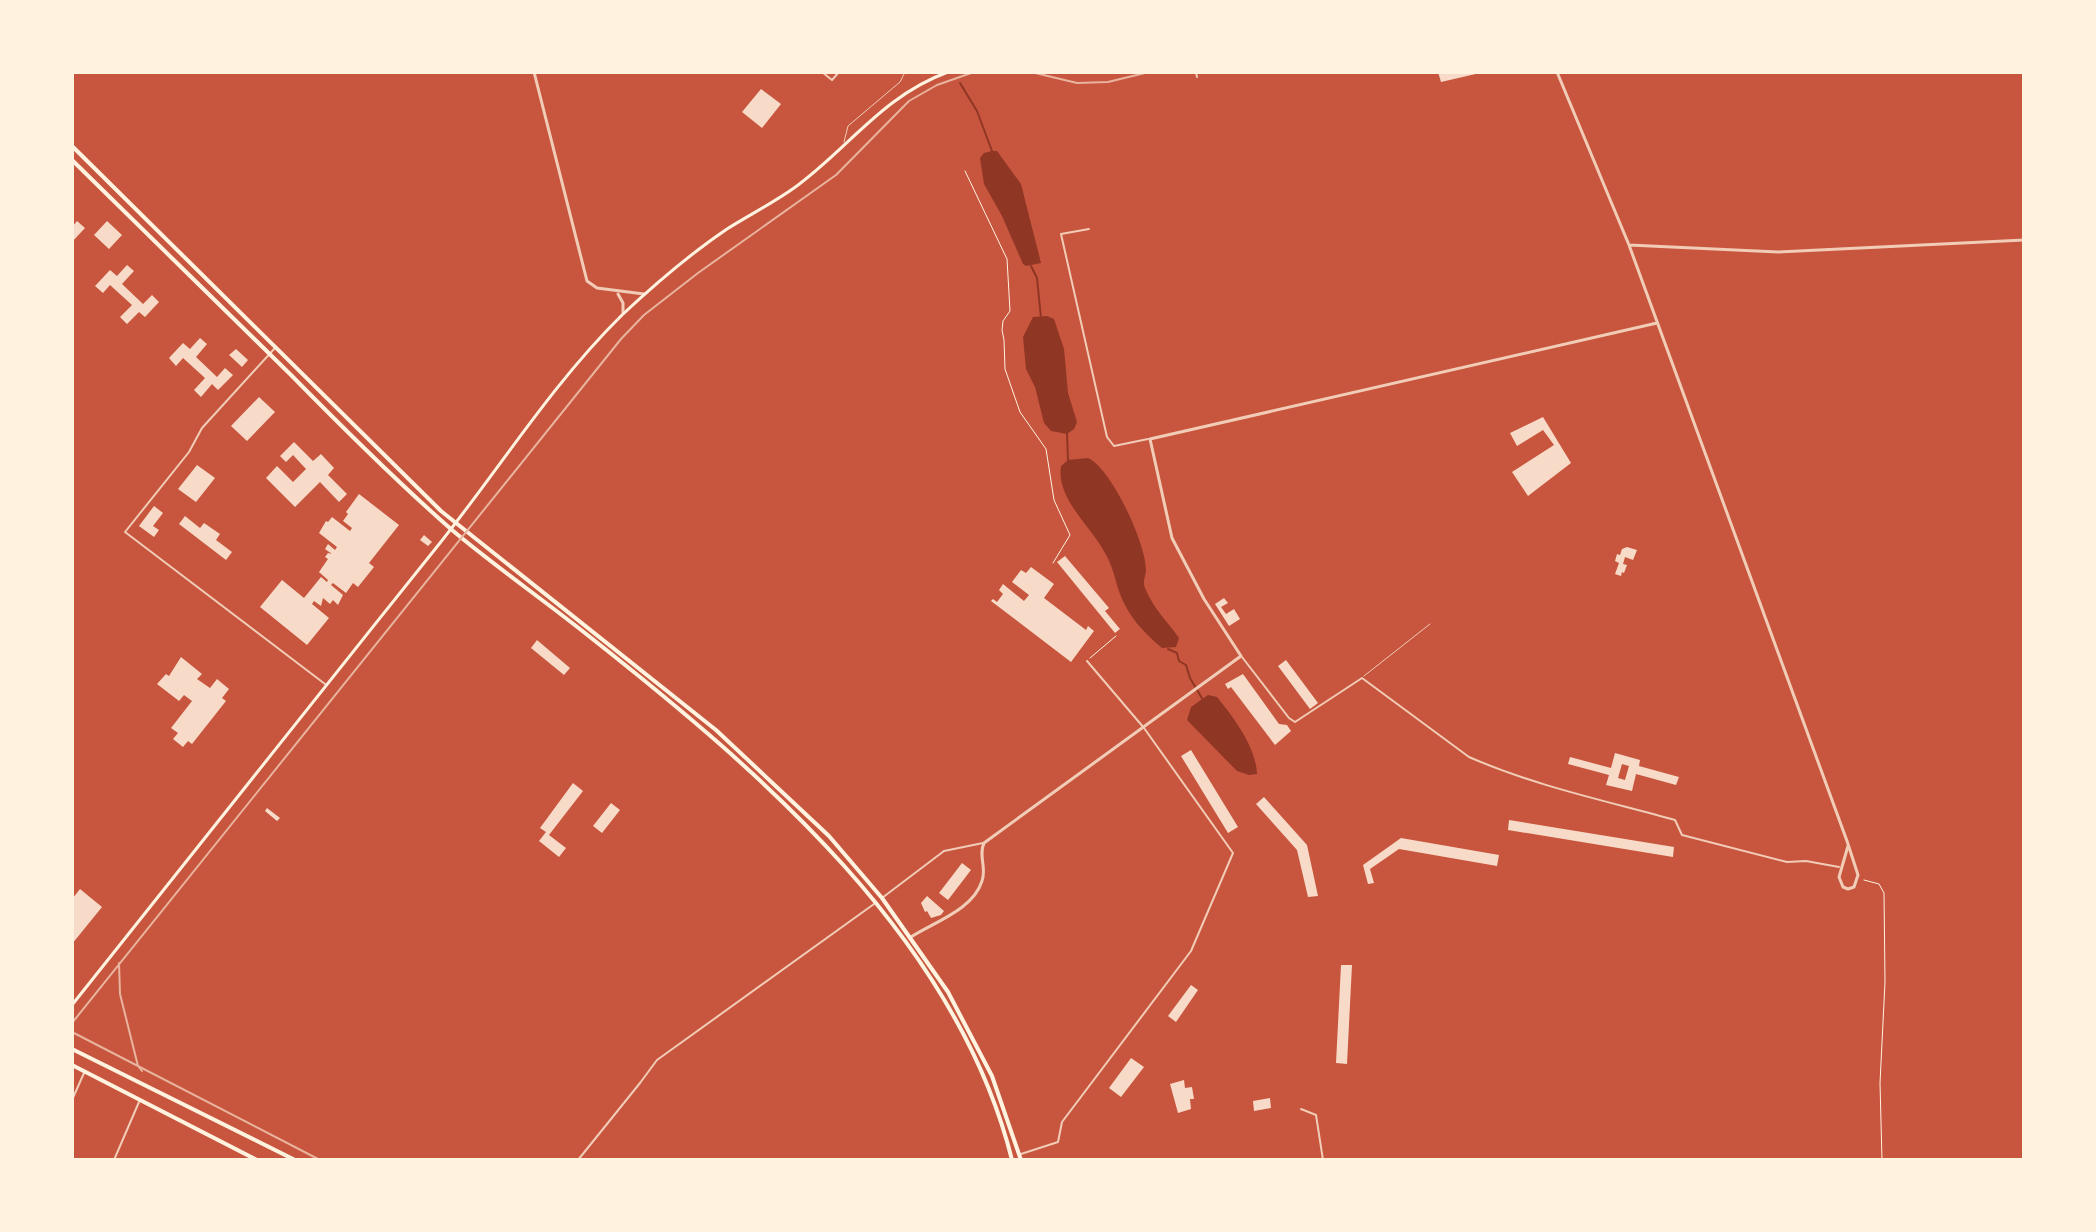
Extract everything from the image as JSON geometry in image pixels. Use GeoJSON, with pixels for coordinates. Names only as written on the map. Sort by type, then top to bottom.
{"type":"FeatureCollection","features":[{"type":"Feature","properties":{"kind":"main road"},"geometry":{"type":"LineString","coordinates":[[72,1005],[590,350],[648,293],[726,230],[794,188],[844,142],[908,91],[948,72]]}},
{"type":"Feature","properties":{"kind":"main road"},"geometry":{"type":"LineString","coordinates":[[72,146],[455,523],[716,730],[838,847],[911,937],[968,1025],[992,1076],[1020,1157],[1012,1158],[986,1082],[942,997],[875,903],[833,853],[711,735],[451,529],[72,160]]}},
{"type":"Feature","properties":{"kind":"main road"},"geometry":{"type":"LineString","coordinates":[[304,389],[310,383]]}},
{"type":"Feature","properties":{"kind":"main road"},"geometry":{"type":"LineString","coordinates":[[659,693],[663,687]]}},
{"type":"Feature","properties":{"kind":"main road"},"geometry":{"type":"LineString","coordinates":[[711,735],[716,730]]}},
{"type":"Feature","properties":{"kind":"main road"},"geometry":{"type":"LineString","coordinates":[[833,853],[838,847]]}},
{"type":"Feature","properties":{"kind":"main road"},"geometry":{"type":"LineString","coordinates":[[72,1049],[295,1160]]}},
{"type":"Feature","properties":{"kind":"main road"},"geometry":{"type":"LineString","coordinates":[[72,1065],[257,1160]]}},
{"type":"Feature","properties":{"kind":"street"},"geometry":{"type":"LineString","coordinates":[[534,72],[587,281],[597,288],[648,293]]}},
{"type":"Feature","properties":{"kind":"street"},"geometry":{"type":"LineString","coordinates":[[822,72],[832,80],[839,72]]}},
{"type":"Feature","properties":{"kind":"street"},"geometry":{"type":"LineString","coordinates":[[1196,72],[1197,77]]}},
{"type":"Feature","properties":{"kind":"street"},"geometry":{"type":"LineString","coordinates":[[1557,72],[1629,245],[1848,846],[1858,878],[1854,887],[1848,889],[1840,882],[1848,846]]}},
{"type":"Feature","properties":{"kind":"street"},"geometry":{"type":"LineString","coordinates":[[1089,229],[1061,234],[1107,437],[1114,446],[1657,323]]}},
{"type":"Feature","properties":{"kind":"street"},"geometry":{"type":"LineString","coordinates":[[1629,245],[1778,252],[2024,240]]}},
{"type":"Feature","properties":{"kind":"street"},"geometry":{"type":"LineString","coordinates":[[615,291],[623,303],[622,316]]}},
{"type":"Feature","properties":{"kind":"street"},"geometry":{"type":"LineString","coordinates":[[275,348],[202,428],[189,452],[125,532],[325,684]]}},
{"type":"Feature","properties":{"kind":"street"},"geometry":{"type":"LineString","coordinates":[[1150,439],[1172,538],[1204,599],[1241,656],[1295,722],[1362,678],[1469,757],[1483,763],[1554,787],[1675,820],[1682,835],[1787,862],[1806,861],[1841,868]]}},
{"type":"Feature","properties":{"kind":"street"},"geometry":{"type":"LineString","coordinates":[[882,898],[944,851],[984,843],[1241,656]]}},
{"type":"Feature","properties":{"kind":"street"},"geometry":{"type":"LineString","coordinates":[[1020,1157],[1058,1142],[1062,1122],[1191,951],[1233,853],[1144,728],[1087,661]]}},
{"type":"Feature","properties":{"kind":"street"},"geometry":{"type":"LineString","coordinates":[[911,937],[973,898],[983,879],[981,852],[984,843]]}},
{"type":"Feature","properties":{"kind":"street"},"geometry":{"type":"LineString","coordinates":[[578,1160],[657,1060],[875,903]]}},
{"type":"Feature","properties":{"kind":"street"},"geometry":{"type":"LineString","coordinates":[[72,1100],[85,1072]]}},
{"type":"Feature","properties":{"kind":"street"},"geometry":{"type":"LineString","coordinates":[[114,1160],[140,1100]]}},
{"type":"Feature","properties":{"kind":"street"},"geometry":{"type":"LineString","coordinates":[[1301,1109],[1316,1115],[1323,1160]]}},
{"type":"Feature","properties":{"kind":"lane"},"geometry":{"type":"LineString","coordinates":[[844,142],[848,126],[900,82],[905,72]]}},
{"type":"Feature","properties":{"kind":"lane"},"geometry":{"type":"LineString","coordinates":[[1362,678],[1430,624]]}},
{"type":"Feature","properties":{"kind":"path"},"geometry":{"type":"LineString","coordinates":[[965,171],[1007,259],[1010,311],[1003,321],[1002,330],[1005,369],[1020,412],[1046,449],[1054,500],[1070,535],[1053,563]]}},
{"type":"Feature","properties":{"kind":"path"},"geometry":{"type":"LineString","coordinates":[[1087,661],[1116,636]]}},
{"type":"Feature","properties":{"kind":"path"},"geometry":{"type":"LineString","coordinates":[[1858,878],[1879,884],[1884,893],[1885,982],[1880,1083],[1882,1160]]}},
{"type":"Feature","properties":{"kind":"shaded area"},"geometry":{"type":"Polygon","coordinates":[[[997,151],[1021,184],[1041,263],[1023,264],[984,184],[980,158],[997,151]]]}},
{"type":"Feature","properties":{"kind":"shaded area"},"geometry":{"type":"Polygon","coordinates":[[[1033,317],[1054,319],[1064,349],[1068,393],[1077,422],[1067,434],[1051,431],[1044,423],[1035,387],[1026,369],[1023,337],[1033,317]]]}},
{"type":"Feature","properties":{"kind":"shaded area"},"geometry":{"type":"Polygon","coordinates":[[[1088,458],[1107,476],[1126,508],[1144,558],[1145,588],[1179,638],[1176,647],[1162,648],[1132,617],[1123,602],[1108,558],[1069,501],[1061,478],[1061,466],[1068,460],[1088,458]]]}},
{"type":"Feature","properties":{"kind":"shaded area"},"geometry":{"type":"Polygon","coordinates":[[[1208,695],[1217,697],[1243,733],[1253,754],[1257,774],[1237,771],[1187,720],[1191,707],[1208,695]]]}},
{"type":"Feature","properties":{"kind":"building"},"geometry":{"type":"Polygon","coordinates":[[[1438,72],[1480,72],[1480,73],[1441,82],[1438,72]]]}},
{"type":"Feature","properties":{"kind":"building"},"geometry":{"type":"Polygon","coordinates":[[[761,89],[781,104],[762,128],[742,112],[761,89]]]}},
{"type":"Feature","properties":{"kind":"building"},"geometry":{"type":"Polygon","coordinates":[[[77,221],[85,228],[72,242],[72,227],[77,221]]]}},
{"type":"Feature","properties":{"kind":"building"},"geometry":{"type":"Polygon","coordinates":[[[107,221],[122,235],[109,249],[94,235],[107,221]]]}},
{"type":"Feature","properties":{"kind":"building"},"geometry":{"type":"Polygon","coordinates":[[[127,265],[134,271],[122,284],[143,304],[152,295],[159,302],[145,317],[139,312],[127,324],[120,317],[132,305],[110,285],[103,293],[95,286],[110,270],[117,276],[127,265]]]}},
{"type":"Feature","properties":{"kind":"building"},"geometry":{"type":"Polygon","coordinates":[[[200,338],[207,344],[196,357],[217,377],[225,368],[233,375],[218,390],[212,384],[201,397],[194,390],[205,378],[183,358],[176,366],[169,358],[183,343],[190,349],[200,338]]]}},
{"type":"Feature","properties":{"kind":"building"},"geometry":{"type":"Polygon","coordinates":[[[236,349],[248,360],[242,367],[229,355],[236,349]]]}},
{"type":"Feature","properties":{"kind":"building"},"geometry":{"type":"Polygon","coordinates":[[[259,397],[275,412],[247,441],[231,426],[259,397]]]}},
{"type":"Feature","properties":{"kind":"building"},"geometry":{"type":"Polygon","coordinates":[[[1543,417],[1571,463],[1528,496],[1512,472],[1554,445],[1543,430],[1517,446],[1510,433],[1543,417]]]}},
{"type":"Feature","properties":{"kind":"building"},"geometry":{"type":"Polygon","coordinates":[[[294,442],[313,461],[321,454],[334,468],[328,475],[347,494],[339,502],[320,482],[295,507],[266,478],[277,466],[293,482],[306,469],[293,455],[286,462],[280,456],[294,442]]]}},
{"type":"Feature","properties":{"kind":"building"},"geometry":{"type":"Polygon","coordinates":[[[197,465],[215,478],[196,502],[178,489],[197,465]]]}},
{"type":"Feature","properties":{"kind":"building"},"geometry":{"type":"Polygon","coordinates":[[[359,494],[399,525],[369,563],[374,567],[358,587],[353,583],[346,593],[333,583],[331,585],[343,595],[338,605],[333,600],[330,604],[323,598],[321,606],[314,601],[312,604],[329,618],[307,645],[260,607],[282,580],[304,598],[321,577],[327,582],[319,572],[328,559],[325,557],[328,553],[332,554],[325,549],[328,544],[335,550],[337,547],[319,533],[332,517],[350,531],[352,528],[343,521],[359,494]]]}},
{"type":"Feature","properties":{"kind":"building"},"geometry":{"type":"Polygon","coordinates":[[[154,506],[163,513],[153,526],[159,530],[154,537],[139,526],[154,506]]]}},
{"type":"Feature","properties":{"kind":"building"},"geometry":{"type":"Polygon","coordinates":[[[185,516],[200,528],[204,523],[220,534],[216,540],[232,552],[226,560],[179,524],[185,516]]]}},
{"type":"Feature","properties":{"kind":"building"},"geometry":{"type":"Polygon","coordinates":[[[424,535],[432,542],[428,546],[420,540],[424,535]]]}},
{"type":"Feature","properties":{"kind":"building"},"geometry":{"type":"Polygon","coordinates":[[[1622,549],[1637,550],[1633,560],[1625,557],[1623,564],[1627,565],[1621,576],[1615,574],[1619,563],[1615,561],[1617,554],[1620,555],[1622,549]]]}},
{"type":"Feature","properties":{"kind":"building"},"geometry":{"type":"Polygon","coordinates":[[[1065,556],[1109,608],[1105,611],[1120,629],[1115,633],[1057,562],[1065,556]]]}},
{"type":"Feature","properties":{"kind":"building"},"geometry":{"type":"Polygon","coordinates":[[[1031,567],[1054,584],[1044,598],[1086,630],[1088,626],[1094,631],[1071,662],[991,601],[997,602],[1003,594],[999,590],[1003,584],[1024,601],[1029,595],[1012,582],[1021,570],[1026,573],[1031,567]]]}},
{"type":"Feature","properties":{"kind":"building"},"geometry":{"type":"Polygon","coordinates":[[[1224,598],[1228,603],[1221,607],[1226,614],[1234,609],[1240,619],[1229,626],[1215,604],[1224,598]]]}},
{"type":"Feature","properties":{"kind":"building"},"geometry":{"type":"Polygon","coordinates":[[[537,640],[570,668],[564,675],[531,648],[537,640]]]}},
{"type":"Feature","properties":{"kind":"building"},"geometry":{"type":"Polygon","coordinates":[[[181,657],[202,674],[197,679],[210,688],[217,679],[229,689],[222,698],[226,701],[192,744],[188,741],[183,747],[173,739],[178,733],[171,728],[192,701],[184,695],[179,701],[157,684],[166,674],[169,676],[181,657]]]}},
{"type":"Feature","properties":{"kind":"building"},"geometry":{"type":"Polygon","coordinates":[[[1286,660],[1318,703],[1310,709],[1278,666],[1286,660]]]}},
{"type":"Feature","properties":{"kind":"building"},"geometry":{"type":"Polygon","coordinates":[[[1243,674],[1279,724],[1287,725],[1291,731],[1275,745],[1231,687],[1228,689],[1225,684],[1243,674]]]}},
{"type":"Feature","properties":{"kind":"building"},"geometry":{"type":"Polygon","coordinates":[[[1191,750],[1238,827],[1228,833],[1181,756],[1191,750]]]}},
{"type":"Feature","properties":{"kind":"building"},"geometry":{"type":"Polygon","coordinates":[[[1615,753],[1640,760],[1639,766],[1679,777],[1676,785],[1636,774],[1632,791],[1606,785],[1609,775],[1568,764],[1570,757],[1611,768],[1615,753]],[[1622,764],[1618,778],[1625,780],[1629,766],[1622,764]]]}},
{"type":"Feature","properties":{"kind":"building"},"geometry":{"type":"Polygon","coordinates":[[[573,783],[583,791],[549,835],[566,848],[559,857],[539,841],[546,832],[540,828],[573,783]]]}},
{"type":"Feature","properties":{"kind":"building"},"geometry":{"type":"Polygon","coordinates":[[[1264,797],[1307,845],[1318,896],[1308,897],[1297,850],[1256,804],[1264,797]]]}},
{"type":"Feature","properties":{"kind":"building"},"geometry":{"type":"Polygon","coordinates":[[[611,803],[620,810],[602,833],[593,826],[611,803]]]}},
{"type":"Feature","properties":{"kind":"building"},"geometry":{"type":"Polygon","coordinates":[[[267,808],[280,818],[277,821],[265,811],[267,808]]]}},
{"type":"Feature","properties":{"kind":"building"},"geometry":{"type":"Polygon","coordinates":[[[1509,820],[1674,847],[1673,857],[1508,830],[1509,820]]]}},
{"type":"Feature","properties":{"kind":"building"},"geometry":{"type":"Polygon","coordinates":[[[1401,838],[1499,855],[1497,866],[1399,849],[1370,869],[1374,883],[1368,884],[1363,865],[1401,838]]]}},
{"type":"Feature","properties":{"kind":"building"},"geometry":{"type":"Polygon","coordinates":[[[962,863],[971,870],[948,900],[939,893],[962,863]]]}},
{"type":"Feature","properties":{"kind":"building"},"geometry":{"type":"Polygon","coordinates":[[[80,889],[102,907],[72,944],[72,899],[80,889]]]}},
{"type":"Feature","properties":{"kind":"building"},"geometry":{"type":"Polygon","coordinates":[[[927,896],[944,911],[941,915],[931,918],[925,912],[921,903],[927,896]]]}},
{"type":"Feature","properties":{"kind":"building"},"geometry":{"type":"Polygon","coordinates":[[[1341,965],[1352,965],[1347,1064],[1336,1063],[1341,965]]]}},
{"type":"Feature","properties":{"kind":"building"},"geometry":{"type":"Polygon","coordinates":[[[1191,985],[1198,990],[1176,1022],[1168,1016],[1191,985]]]}},
{"type":"Feature","properties":{"kind":"building"},"geometry":{"type":"Polygon","coordinates":[[[1131,1058],[1144,1067],[1121,1097],[1109,1088],[1131,1058]]]}},
{"type":"Feature","properties":{"kind":"building"},"geometry":{"type":"Polygon","coordinates":[[[1184,1080],[1185,1088],[1192,1087],[1194,1099],[1190,1099],[1191,1109],[1178,1113],[1170,1084],[1184,1080]]]}},
{"type":"Feature","properties":{"kind":"building"},"geometry":{"type":"Polygon","coordinates":[[[1270,1098],[1271,1108],[1254,1111],[1253,1101],[1270,1098]]]}},
{"type":"Feature","properties":{"kind":"waterway"},"geometry":{"type":"LineString","coordinates":[[960,83],[977,111],[992,151]]}},
{"type":"Feature","properties":{"kind":"waterway"},"geometry":{"type":"LineString","coordinates":[[1031,266],[1037,278],[1041,318]]}},
{"type":"Feature","properties":{"kind":"waterway"},"geometry":{"type":"LineString","coordinates":[[1067,433],[1068,460]]}},
{"type":"Feature","properties":{"kind":"waterway"},"geometry":{"type":"LineString","coordinates":[[1168,649],[1177,653],[1179,661],[1186,665],[1203,700]]}},
{"type":"Feature","properties":{"kind":"tram line"},"geometry":{"type":"LineString","coordinates":[[72,1023],[621,339],[644,315],[698,273],[836,175],[909,101],[937,85],[974,72]]}},
{"type":"Feature","properties":{"kind":"tram line"},"geometry":{"type":"LineString","coordinates":[[1031,72],[1077,83],[1108,82],[1149,72]]}},
{"type":"Feature","properties":{"kind":"tram line"},"geometry":{"type":"LineString","coordinates":[[119,963],[120,994],[138,1066],[142,1071]]}},
{"type":"Feature","properties":{"kind":"tram line"},"geometry":{"type":"LineString","coordinates":[[72,1032],[320,1160]]}}]}
